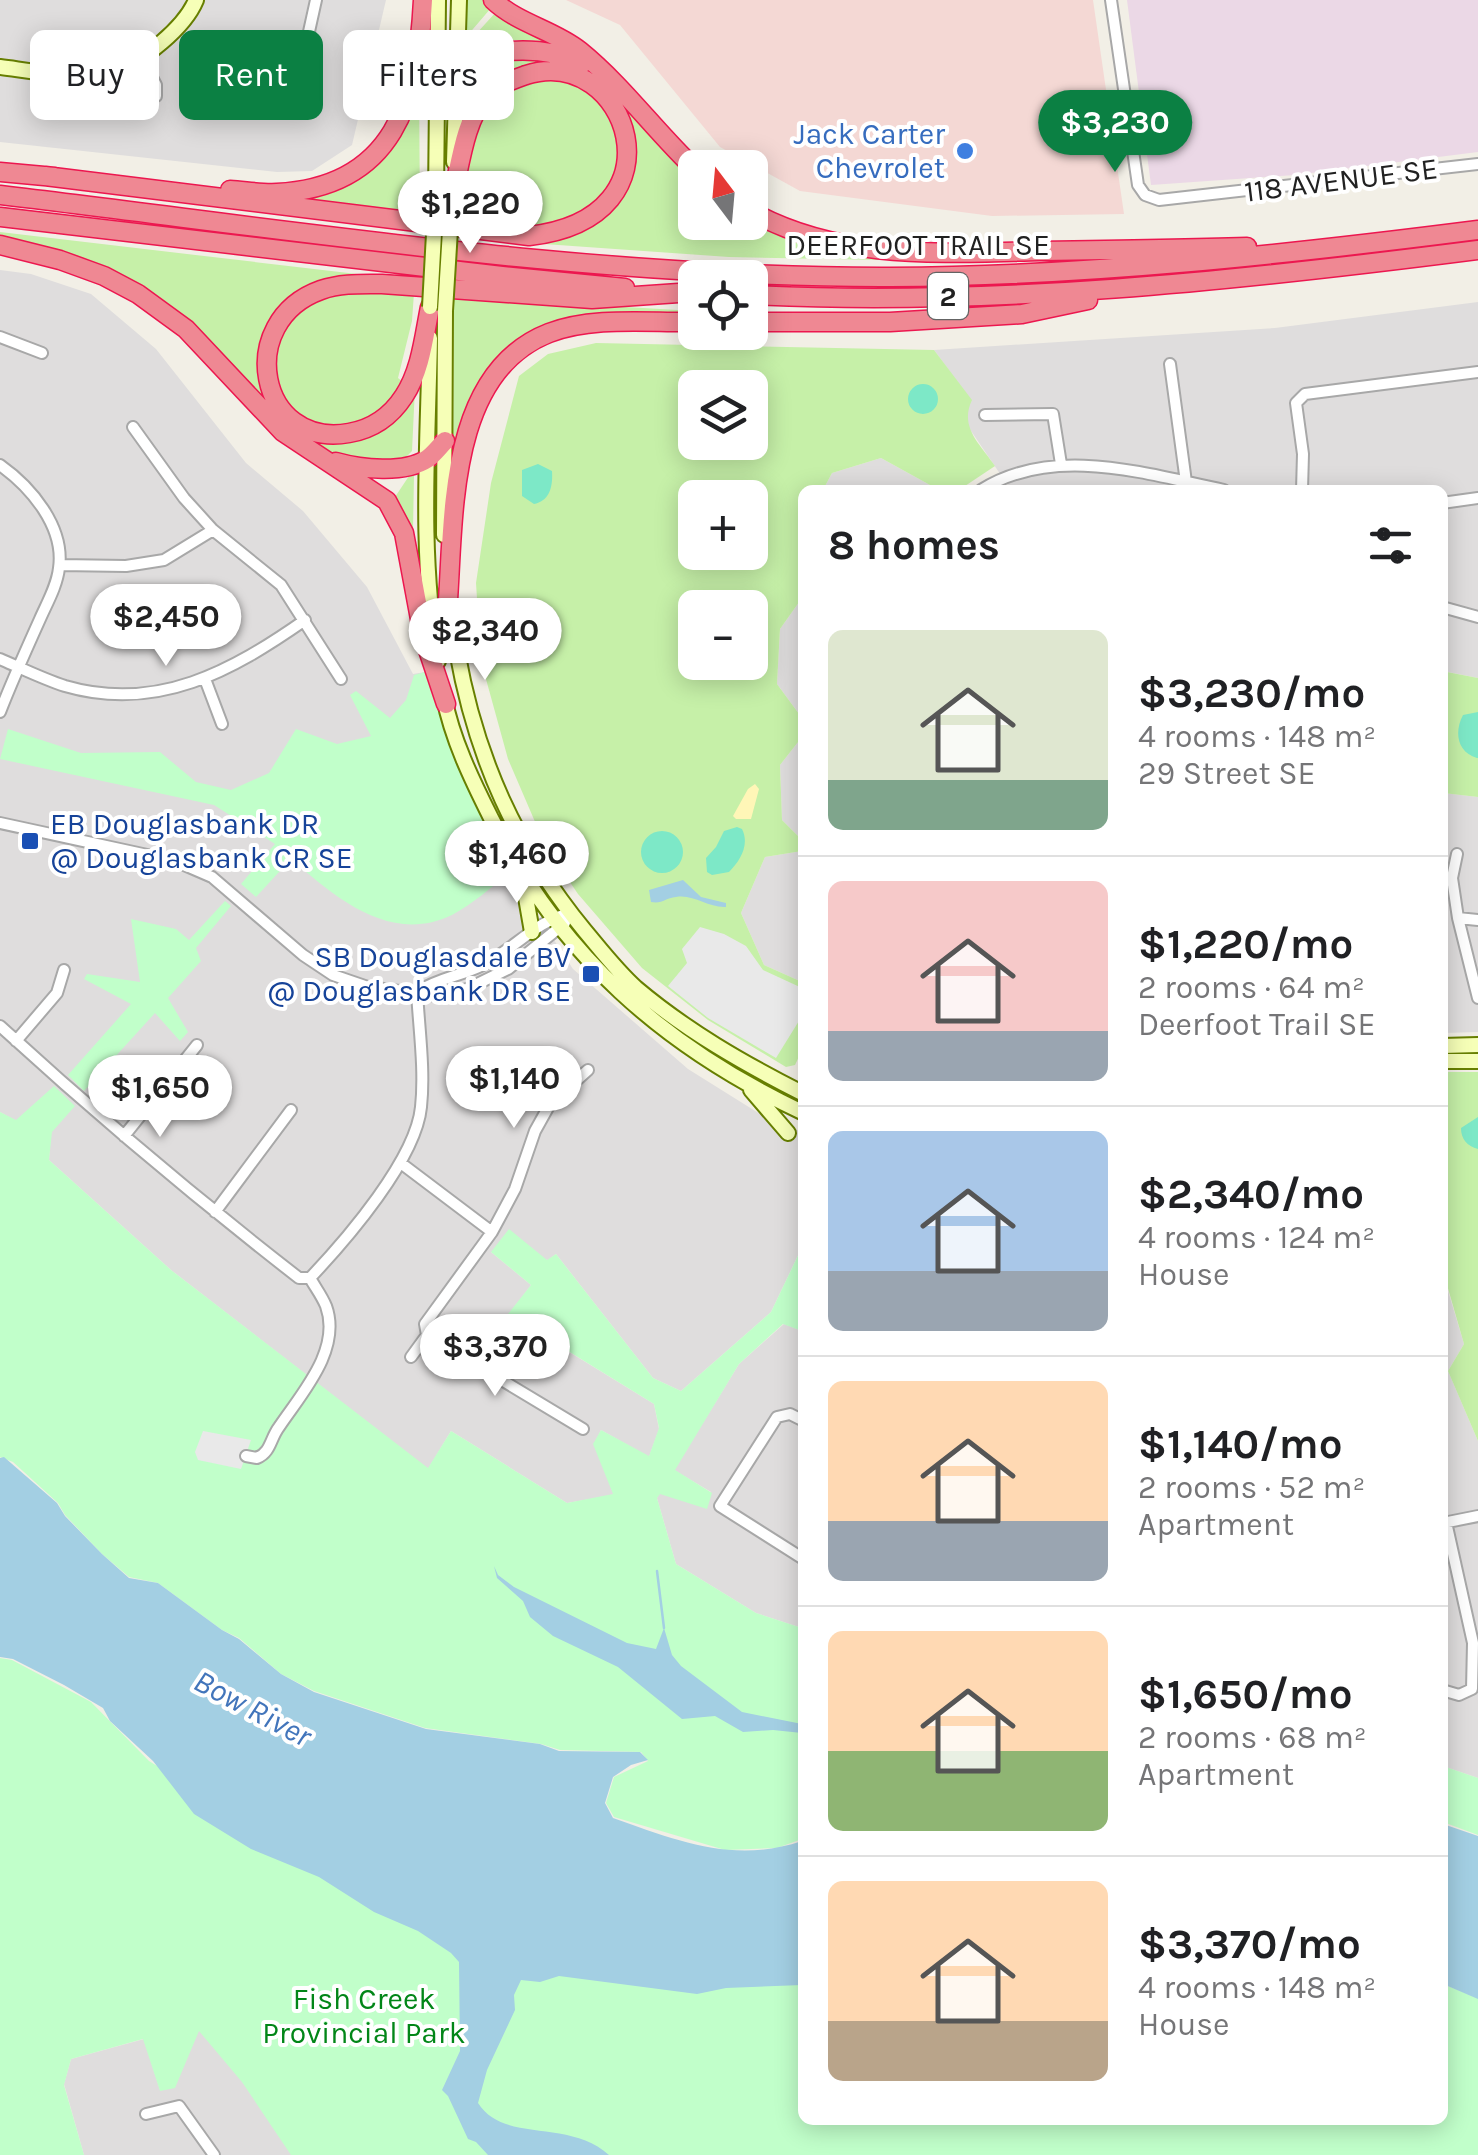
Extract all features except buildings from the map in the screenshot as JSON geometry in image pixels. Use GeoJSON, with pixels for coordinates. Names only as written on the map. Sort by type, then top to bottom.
{"type":"FeatureCollection","features":[{"type":"Feature","properties":{"kind":"highway"},"geometry":{"type":"LineString","coordinates":[[0,172],[277,193],[332,180],[370,158],[404,111],[416,76],[423,0]]}},
{"type":"Feature","properties":{"kind":"highway"},"geometry":{"type":"LineString","coordinates":[[493,0],[511,14],[577,48],[678,151]]}},
{"type":"Feature","properties":{"kind":"highway"},"geometry":{"type":"LineString","coordinates":[[514,51],[539,49],[564,54],[606,74]]}},
{"type":"Feature","properties":{"kind":"highway"},"geometry":{"type":"LineString","coordinates":[[45,176],[528,236],[576,226],[611,200],[627,166],[628,141],[621,121],[608,99],[580,78],[556,71],[512,80],[484,98],[444,197]]}},
{"type":"Feature","properties":{"kind":"highway","name":"DEERFOOT TRAIL SE"},"geometry":{"type":"LineString","coordinates":[[0,195],[504,256],[798,275],[1016,275],[1146,267],[1478,230]]}},
{"type":"Feature","properties":{"kind":"highway"},"geometry":{"type":"LineString","coordinates":[[0,217],[502,276],[678,291]]}},
{"type":"Feature","properties":{"kind":"highway"},"geometry":{"type":"LineString","coordinates":[[768,219],[810,238],[907,252],[1373,243]]}},
{"type":"Feature","properties":{"kind":"highway"},"geometry":{"type":"LineString","coordinates":[[0,245],[60,260],[138,294],[186,329],[282,432],[382,496],[399,519],[423,635],[446,704]]}},
{"type":"Feature","properties":{"kind":"highway","name":"DEERFOOT TRAIL SE"},"geometry":{"type":"LineString","coordinates":[[768,295],[924,297],[1146,288],[1478,250]]}},
{"type":"Feature","properties":{"kind":"highway"},"geometry":{"type":"LineString","coordinates":[[438,309],[406,393],[392,413],[377,424],[340,435],[320,432],[303,427],[279,406],[265,364],[272,330],[286,310],[322,289],[382,284],[592,300],[678,293]]}},
{"type":"Feature","properties":{"kind":"highway"},"geometry":{"type":"LineString","coordinates":[[768,322],[890,322],[1022,314],[1146,288]]}},
{"type":"Feature","properties":{"kind":"highway"},"geometry":{"type":"LineString","coordinates":[[448,600],[457,478],[485,388],[501,368],[520,349],[549,333],[585,325],[678,322]]}},
{"type":"Feature","properties":{"kind":"highway"},"geometry":{"type":"LineString","coordinates":[[321,458],[379,468],[426,461],[445,441]]}},
{"type":"Feature","properties":{"kind":"street"},"geometry":{"type":"LineString","coordinates":[[159,46],[176,31],[196,0]]}},
{"type":"Feature","properties":{"kind":"street"},"geometry":{"type":"LineString","coordinates":[[309,30],[316,0]]}},
{"type":"Feature","properties":{"kind":"street"},"geometry":{"type":"LineString","coordinates":[[438,0],[438,30]]}},
{"type":"Feature","properties":{"kind":"street"},"geometry":{"type":"LineString","coordinates":[[458,30],[459,0]]}},
{"type":"Feature","properties":{"kind":"street","name":"118 AVENUE SE"},"geometry":{"type":"LineString","coordinates":[[1111,0],[1132,153],[1138,186],[1145,195],[1158,200],[1478,164]]}},
{"type":"Feature","properties":{"kind":"street"},"geometry":{"type":"LineString","coordinates":[[0,67],[30,70]]}},
{"type":"Feature","properties":{"kind":"street"},"geometry":{"type":"LineString","coordinates":[[440,120],[444,197]]}},
{"type":"Feature","properties":{"kind":"street"},"geometry":{"type":"LineString","coordinates":[[452,120],[426,461],[429,606],[446,704],[476,788],[519,870],[601,977],[640,1012],[744,1082],[798,1107]]}},
{"type":"Feature","properties":{"kind":"street"},"geometry":{"type":"LineString","coordinates":[[438,309],[448,600],[465,700],[486,766],[510,815],[571,913],[632,985],[685,1027],[738,1060],[798,1088]]}},
{"type":"Feature","properties":{"kind":"street"},"geometry":{"type":"LineString","coordinates":[[0,337],[42,353]]}},
{"type":"Feature","properties":{"kind":"street"},"geometry":{"type":"LineString","coordinates":[[1170,364],[1186,482]]}},
{"type":"Feature","properties":{"kind":"street"},"geometry":{"type":"LineString","coordinates":[[1302,485],[1303,454],[1296,403],[1305,394],[1478,372]]}},
{"type":"Feature","properties":{"kind":"street"},"geometry":{"type":"LineString","coordinates":[[985,415],[1052,414],[1061,464]]}},
{"type":"Feature","properties":{"kind":"street"},"geometry":{"type":"LineString","coordinates":[[133,427],[184,498],[213,530],[281,585],[340,679]]}},
{"type":"Feature","properties":{"kind":"street"},"geometry":{"type":"LineString","coordinates":[[989,485],[1030,469],[1061,464],[1200,485]]}},
{"type":"Feature","properties":{"kind":"street"},"geometry":{"type":"LineString","coordinates":[[0,466],[22,481],[42,506],[54,535],[60,565],[54,589],[0,712]]}},
{"type":"Feature","properties":{"kind":"street"},"geometry":{"type":"LineString","coordinates":[[1448,502],[1478,498]]}},
{"type":"Feature","properties":{"kind":"street"},"geometry":{"type":"LineString","coordinates":[[60,565],[126,566],[164,560],[213,530]]}},
{"type":"Feature","properties":{"kind":"street"},"geometry":{"type":"LineString","coordinates":[[1448,610],[1478,617]]}},
{"type":"Feature","properties":{"kind":"street"},"geometry":{"type":"LineString","coordinates":[[0,658],[67,686],[117,694],[153,693],[206,680],[258,653],[305,620]]}},
{"type":"Feature","properties":{"kind":"street"},"geometry":{"type":"LineString","coordinates":[[206,680],[222,724]]}},
{"type":"Feature","properties":{"kind":"street"},"geometry":{"type":"LineString","coordinates":[[0,823],[175,861],[212,876],[303,955],[334,975],[368,988],[438,996],[490,980],[571,913]]}},
{"type":"Feature","properties":{"kind":"street"},"geometry":{"type":"LineString","coordinates":[[1457,854],[1452,878],[1478,998]]}},
{"type":"Feature","properties":{"kind":"street"},"geometry":{"type":"LineString","coordinates":[[519,870],[532,932]]}},
{"type":"Feature","properties":{"kind":"street"},"geometry":{"type":"LineString","coordinates":[[1458,918],[1478,920]]}},
{"type":"Feature","properties":{"kind":"street"},"geometry":{"type":"LineString","coordinates":[[417,992],[433,981],[480,966],[532,932],[556,923]]}},
{"type":"Feature","properties":{"kind":"street"},"geometry":{"type":"LineString","coordinates":[[16,1041],[56,993],[64,970]]}},
{"type":"Feature","properties":{"kind":"street"},"geometry":{"type":"LineString","coordinates":[[310,1278],[402,1164],[416,1132],[422,1106],[417,992]]}},
{"type":"Feature","properties":{"kind":"street"},"geometry":{"type":"LineString","coordinates":[[0,1026],[214,1212],[299,1278],[310,1278]]}},
{"type":"Feature","properties":{"kind":"street"},"geometry":{"type":"LineString","coordinates":[[124,1136],[197,1045]]}},
{"type":"Feature","properties":{"kind":"street"},"geometry":{"type":"LineString","coordinates":[[1448,1046],[1478,1045]]}},
{"type":"Feature","properties":{"kind":"street"},"geometry":{"type":"LineString","coordinates":[[1448,1061],[1478,1060]]}},
{"type":"Feature","properties":{"kind":"street"},"geometry":{"type":"LineString","coordinates":[[582,1428],[428,1335],[425,1324],[492,1232],[516,1188],[550,1104],[588,1070]]}},
{"type":"Feature","properties":{"kind":"street"},"geometry":{"type":"LineString","coordinates":[[744,1082],[788,1133]]}},
{"type":"Feature","properties":{"kind":"street"},"geometry":{"type":"LineString","coordinates":[[214,1212],[291,1110]]}},
{"type":"Feature","properties":{"kind":"street"},"geometry":{"type":"LineString","coordinates":[[402,1164],[492,1232]]}},
{"type":"Feature","properties":{"kind":"street"},"geometry":{"type":"LineString","coordinates":[[246,1456],[257,1458],[268,1450],[276,1431],[312,1382],[322,1356],[329,1320],[326,1304],[310,1278]]}},
{"type":"Feature","properties":{"kind":"street"},"geometry":{"type":"LineString","coordinates":[[411,1357],[428,1335]]}},
{"type":"Feature","properties":{"kind":"street"},"geometry":{"type":"LineString","coordinates":[[798,1418],[790,1414],[776,1418],[720,1506],[798,1555]]}},
{"type":"Feature","properties":{"kind":"street"},"geometry":{"type":"LineString","coordinates":[[1448,1522],[1478,1516]]}},
{"type":"Feature","properties":{"kind":"street"},"geometry":{"type":"LineString","coordinates":[[1448,1540],[1472,1643],[1472,1689],[1458,1695],[1448,1692]]}},
{"type":"Feature","properties":{"kind":"street"},"geometry":{"type":"LineString","coordinates":[[146,2114],[179,2106],[214,2155]]}},
{"type":"Feature","properties":{"kind":"shaded area"},"geometry":{"type":"Polygon","coordinates":[[[0,0],[386,0],[379,30],[343,30],[343,120],[358,120],[352,145],[312,171],[277,172],[0,142],[0,0]]]}},
{"type":"Feature","properties":{"kind":"shaded area"},"geometry":{"type":"Polygon","coordinates":[[[566,0],[1093,0],[1124,214],[992,216],[800,191],[768,173],[768,150],[720,147],[620,25],[566,0]]]}},
{"type":"Feature","properties":{"kind":"shaded area"},"geometry":{"type":"Polygon","coordinates":[[[1127,0],[1478,0],[1478,152],[1295,175],[1151,185],[1127,0]]]}},
{"type":"Feature","properties":{"kind":"shaded area"},"geometry":{"type":"Polygon","coordinates":[[[0,270],[31,274],[91,294],[156,349],[246,463],[303,511],[367,587],[413,674],[425,672],[454,756],[510,873],[573,969],[688,1069],[768,1119],[798,1130],[798,1255],[771,1312],[681,1391],[653,1378],[556,1254],[548,1260],[491,1252],[531,1285],[509,1315],[654,1404],[659,1429],[649,1457],[601,1430],[594,1444],[614,1495],[567,1503],[451,1431],[428,1469],[171,1270],[49,1160],[54,1087],[16,1121],[0,1112],[0,270]]]}},
{"type":"Feature","properties":{"kind":"shaded area"},"geometry":{"type":"Polygon","coordinates":[[[1478,302],[1478,678],[1448,672],[1448,485],[1008,485],[967,425],[965,414],[971,400],[934,350],[1275,328],[1478,302]]]}},
{"type":"Feature","properties":{"kind":"shaded area"},"geometry":{"type":"Polygon","coordinates":[[[881,458],[930,485],[826,485],[832,473],[881,458]]]}},
{"type":"Feature","properties":{"kind":"shaded area"},"geometry":{"type":"Polygon","coordinates":[[[798,604],[798,713],[777,684],[780,629],[798,604]]]}},
{"type":"Feature","properties":{"kind":"shaded area"},"geometry":{"type":"Polygon","coordinates":[[[798,742],[798,836],[782,820],[780,765],[798,742]]]}},
{"type":"Feature","properties":{"kind":"shaded area"},"geometry":{"type":"Polygon","coordinates":[[[1448,794],[1478,797],[1478,1032],[1448,1033],[1448,794]]]}},
{"type":"Feature","properties":{"kind":"shaded area"},"geometry":{"type":"Polygon","coordinates":[[[798,852],[798,980],[764,965],[741,913],[765,857],[798,852]]]}},
{"type":"Feature","properties":{"kind":"shaded area"},"geometry":{"type":"Polygon","coordinates":[[[700,927],[724,934],[746,946],[763,970],[798,986],[798,1022],[776,1058],[708,1018],[668,986],[687,963],[682,949],[700,927]]]}},
{"type":"Feature","properties":{"kind":"shaded area"},"geometry":{"type":"Polygon","coordinates":[[[1448,1291],[1464,1344],[1448,1371],[1448,1291]]]}},
{"type":"Feature","properties":{"kind":"shaded area"},"geometry":{"type":"Polygon","coordinates":[[[784,1324],[798,1329],[798,1627],[756,1613],[676,1564],[657,1498],[659,1493],[706,1503],[711,1492],[674,1470],[739,1364],[784,1324]]]}},
{"type":"Feature","properties":{"kind":"shaded area"},"geometry":{"type":"Polygon","coordinates":[[[1448,1371],[1478,1441],[1478,1778],[1448,1768],[1448,1371]]]}},
{"type":"Feature","properties":{"kind":"shaded area"},"geometry":{"type":"Polygon","coordinates":[[[203,1431],[251,1440],[241,1469],[198,1460],[195,1452],[203,1431]]]}},
{"type":"Feature","properties":{"kind":"shaded area"},"geometry":{"type":"Polygon","coordinates":[[[199,2030],[224,2055],[293,2155],[84,2155],[64,2084],[71,2059],[144,2039],[160,2090],[199,2030]]]}},
{"type":"Feature","properties":{"kind":"green space"},"geometry":{"type":"Polygon","coordinates":[[[466,0],[483,0],[491,8],[472,30],[464,30],[466,0]]]}},
{"type":"Feature","properties":{"kind":"green space"},"geometry":{"type":"Polygon","coordinates":[[[496,12],[546,37],[545,41],[514,40],[514,30],[480,30],[496,12]]]}},
{"type":"Feature","properties":{"kind":"green space"},"geometry":{"type":"Polygon","coordinates":[[[514,55],[570,62],[602,80],[678,162],[678,240],[768,240],[768,224],[884,256],[884,260],[729,257],[544,244],[543,240],[572,233],[593,222],[627,181],[611,95],[536,66],[514,84],[514,55]]]}},
{"type":"Feature","properties":{"kind":"green space"},"geometry":{"type":"Polygon","coordinates":[[[558,78],[595,94],[618,130],[619,171],[591,211],[539,228],[462,222],[476,129],[480,120],[514,120],[514,86],[558,78]]]}},
{"type":"Feature","properties":{"kind":"green space"},"geometry":{"type":"Polygon","coordinates":[[[392,120],[419,120],[420,217],[287,197],[345,183],[392,120]]]}},
{"type":"Feature","properties":{"kind":"green space"},"geometry":{"type":"Polygon","coordinates":[[[0,232],[357,274],[357,278],[267,328],[260,353],[262,388],[282,411],[335,442],[415,388],[412,451],[406,457],[377,461],[330,454],[301,438],[184,317],[136,283],[0,239],[0,232]]]}},
{"type":"Feature","properties":{"kind":"green space"},"geometry":{"type":"Polygon","coordinates":[[[344,290],[414,293],[412,321],[398,378],[403,382],[378,414],[340,427],[312,422],[289,407],[276,384],[275,360],[276,337],[307,302],[344,290]]]}},
{"type":"Feature","properties":{"kind":"green space"},"geometry":{"type":"Polygon","coordinates":[[[454,297],[678,310],[678,316],[602,312],[561,323],[525,339],[457,454],[453,454],[454,297]]]}},
{"type":"Feature","properties":{"kind":"green space"},"geometry":{"type":"Polygon","coordinates":[[[596,343],[678,345],[678,350],[768,350],[768,347],[934,350],[972,400],[970,427],[995,466],[966,485],[930,485],[881,458],[832,473],[826,485],[798,485],[798,604],[780,629],[777,684],[798,713],[798,742],[780,765],[782,820],[798,836],[798,852],[765,857],[741,913],[764,965],[798,980],[795,1065],[786,1067],[708,1020],[642,968],[578,894],[545,845],[508,759],[481,661],[476,583],[491,483],[519,376],[548,354],[596,343]]]}},
{"type":"Feature","properties":{"kind":"green space"},"geometry":{"type":"Polygon","coordinates":[[[923,384],[934,388],[938,399],[934,410],[923,414],[912,410],[908,399],[912,388],[923,384]]]}},
{"type":"Feature","properties":{"kind":"green space"},"geometry":{"type":"Polygon","coordinates":[[[538,464],[552,471],[552,482],[547,496],[534,504],[522,496],[522,470],[538,464]]]}},
{"type":"Feature","properties":{"kind":"green space"},"geometry":{"type":"Polygon","coordinates":[[[414,475],[413,530],[409,530],[393,500],[409,476],[414,475]]]}},
{"type":"Feature","properties":{"kind":"green space"},"geometry":{"type":"Polygon","coordinates":[[[425,672],[454,756],[510,873],[460,911],[429,923],[407,924],[365,912],[326,888],[291,859],[256,897],[241,884],[275,844],[214,805],[0,759],[8,729],[81,753],[160,752],[196,782],[231,790],[269,773],[296,729],[337,744],[371,736],[350,695],[356,691],[390,718],[406,700],[414,675],[425,672]]]}},
{"type":"Feature","properties":{"kind":"green space"},"geometry":{"type":"Polygon","coordinates":[[[1448,672],[1478,678],[1478,797],[1448,794],[1448,672]]]}},
{"type":"Feature","properties":{"kind":"green space"},"geometry":{"type":"Polygon","coordinates":[[[1478,712],[1477,758],[1461,746],[1458,734],[1463,715],[1478,712]]]}},
{"type":"Feature","properties":{"kind":"green space"},"geometry":{"type":"Polygon","coordinates":[[[742,829],[745,841],[740,858],[729,872],[712,875],[707,872],[706,858],[724,831],[742,829]]]}},
{"type":"Feature","properties":{"kind":"green space"},"geometry":{"type":"Polygon","coordinates":[[[662,831],[677,837],[683,852],[677,867],[662,873],[647,867],[641,852],[647,837],[662,831]]]}},
{"type":"Feature","properties":{"kind":"green space"},"geometry":{"type":"Polygon","coordinates":[[[225,901],[231,906],[196,948],[201,961],[168,998],[188,1032],[180,1041],[155,1013],[84,1091],[68,1075],[131,1004],[84,979],[87,974],[140,982],[131,919],[176,929],[189,940],[225,901]]]}},
{"type":"Feature","properties":{"kind":"green space"},"geometry":{"type":"Polygon","coordinates":[[[1448,1072],[1478,1072],[1478,1441],[1448,1371],[1464,1344],[1448,1288],[1448,1072]]]}},
{"type":"Feature","properties":{"kind":"green space"},"geometry":{"type":"Polygon","coordinates":[[[54,1086],[75,1106],[52,1132],[49,1160],[171,1270],[428,1468],[451,1431],[567,1503],[613,1494],[593,1444],[601,1430],[649,1456],[659,1428],[654,1404],[508,1314],[531,1285],[491,1252],[509,1229],[547,1260],[556,1254],[653,1378],[681,1391],[771,1312],[798,1255],[798,1330],[783,1324],[739,1364],[675,1470],[712,1493],[707,1509],[660,1494],[657,1498],[676,1564],[756,1613],[798,1627],[798,1840],[777,1848],[725,1850],[614,1817],[606,1803],[614,1777],[648,1761],[641,1752],[560,1750],[425,1728],[314,1691],[281,1674],[239,1638],[158,1583],[129,1577],[102,1554],[58,1503],[13,1462],[0,1457],[0,1112],[16,1120],[54,1086]]]}},
{"type":"Feature","properties":{"kind":"green space"},"geometry":{"type":"Polygon","coordinates":[[[1478,1117],[1478,1149],[1465,1142],[1461,1128],[1478,1117]]]}},
{"type":"Feature","properties":{"kind":"green space","name":"Fish Creek Provincial Park"},"geometry":{"type":"Polygon","coordinates":[[[0,1658],[12,1660],[91,1702],[149,1761],[212,1800],[798,1938],[798,2125],[1448,2125],[1448,1986],[1478,1998],[1478,2155],[291,2155],[242,2082],[199,2031],[175,2088],[160,2091],[143,2039],[71,2059],[64,2085],[84,2155],[0,2155],[0,1658]]]}},
{"type":"Feature","properties":{"kind":"green space"},"geometry":{"type":"Polygon","coordinates":[[[1448,1768],[1478,1778],[1478,1835],[1448,1824],[1448,1768]]]}},
{"type":"Feature","properties":{"kind":"sand"},"geometry":{"type":"Polygon","coordinates":[[[755,784],[759,789],[751,819],[736,819],[733,816],[755,784]]]}},
{"type":"Feature","properties":{"kind":"water"},"geometry":{"type":"Polygon","coordinates":[[[683,880],[701,897],[726,903],[726,907],[683,897],[651,902],[649,890],[683,880]]]}},
{"type":"Feature","properties":{"kind":"water","name":"Bow River"},"geometry":{"type":"Polygon","coordinates":[[[4,1457],[57,1503],[65,1516],[129,1578],[158,1583],[239,1639],[281,1674],[314,1692],[426,1729],[540,1744],[559,1751],[640,1752],[648,1760],[613,1777],[605,1803],[613,1818],[683,1841],[729,1850],[777,1848],[798,1842],[798,1985],[726,1988],[697,1994],[559,1976],[540,1982],[521,1980],[514,1995],[515,2010],[487,2070],[478,2103],[504,2123],[575,2137],[609,2155],[488,2155],[468,2139],[442,2090],[460,2051],[459,1962],[451,1953],[319,1877],[251,1849],[194,1814],[153,1761],[110,1721],[103,1708],[13,1659],[0,1657],[0,1458],[4,1457]]]}},
{"type":"Feature","properties":{"kind":"water"},"geometry":{"type":"Polygon","coordinates":[[[494,1566],[498,1575],[514,1587],[627,1643],[656,1649],[664,1628],[672,1655],[681,1666],[742,1712],[798,1723],[798,1733],[743,1732],[715,1716],[682,1719],[618,1667],[553,1636],[530,1617],[523,1601],[497,1578],[494,1566]]]}},
{"type":"Feature","properties":{"kind":"water"},"geometry":{"type":"Polygon","coordinates":[[[1448,1826],[1478,1836],[1478,1999],[1448,1986],[1448,1826]]]}},
{"type":"Feature","properties":{"kind":"waterway"},"geometry":{"type":"LineString","coordinates":[[657,1571],[664,1628]]}},
{"type":"Feature","properties":{"kind":"place","name":"Jack Carter Chevrolet"},"geometry":{"type":"Point","coordinates":[965,151]}},
{"type":"Feature","properties":{"kind":"place","name":"EB Douglasbank DR @ Douglasbank CR SE"},"geometry":{"type":"Point","coordinates":[30,841]}},
{"type":"Feature","properties":{"kind":"place","name":"SB Douglasdale BV @ Douglasbank DR SE"},"geometry":{"type":"Point","coordinates":[591,974]}}]}
